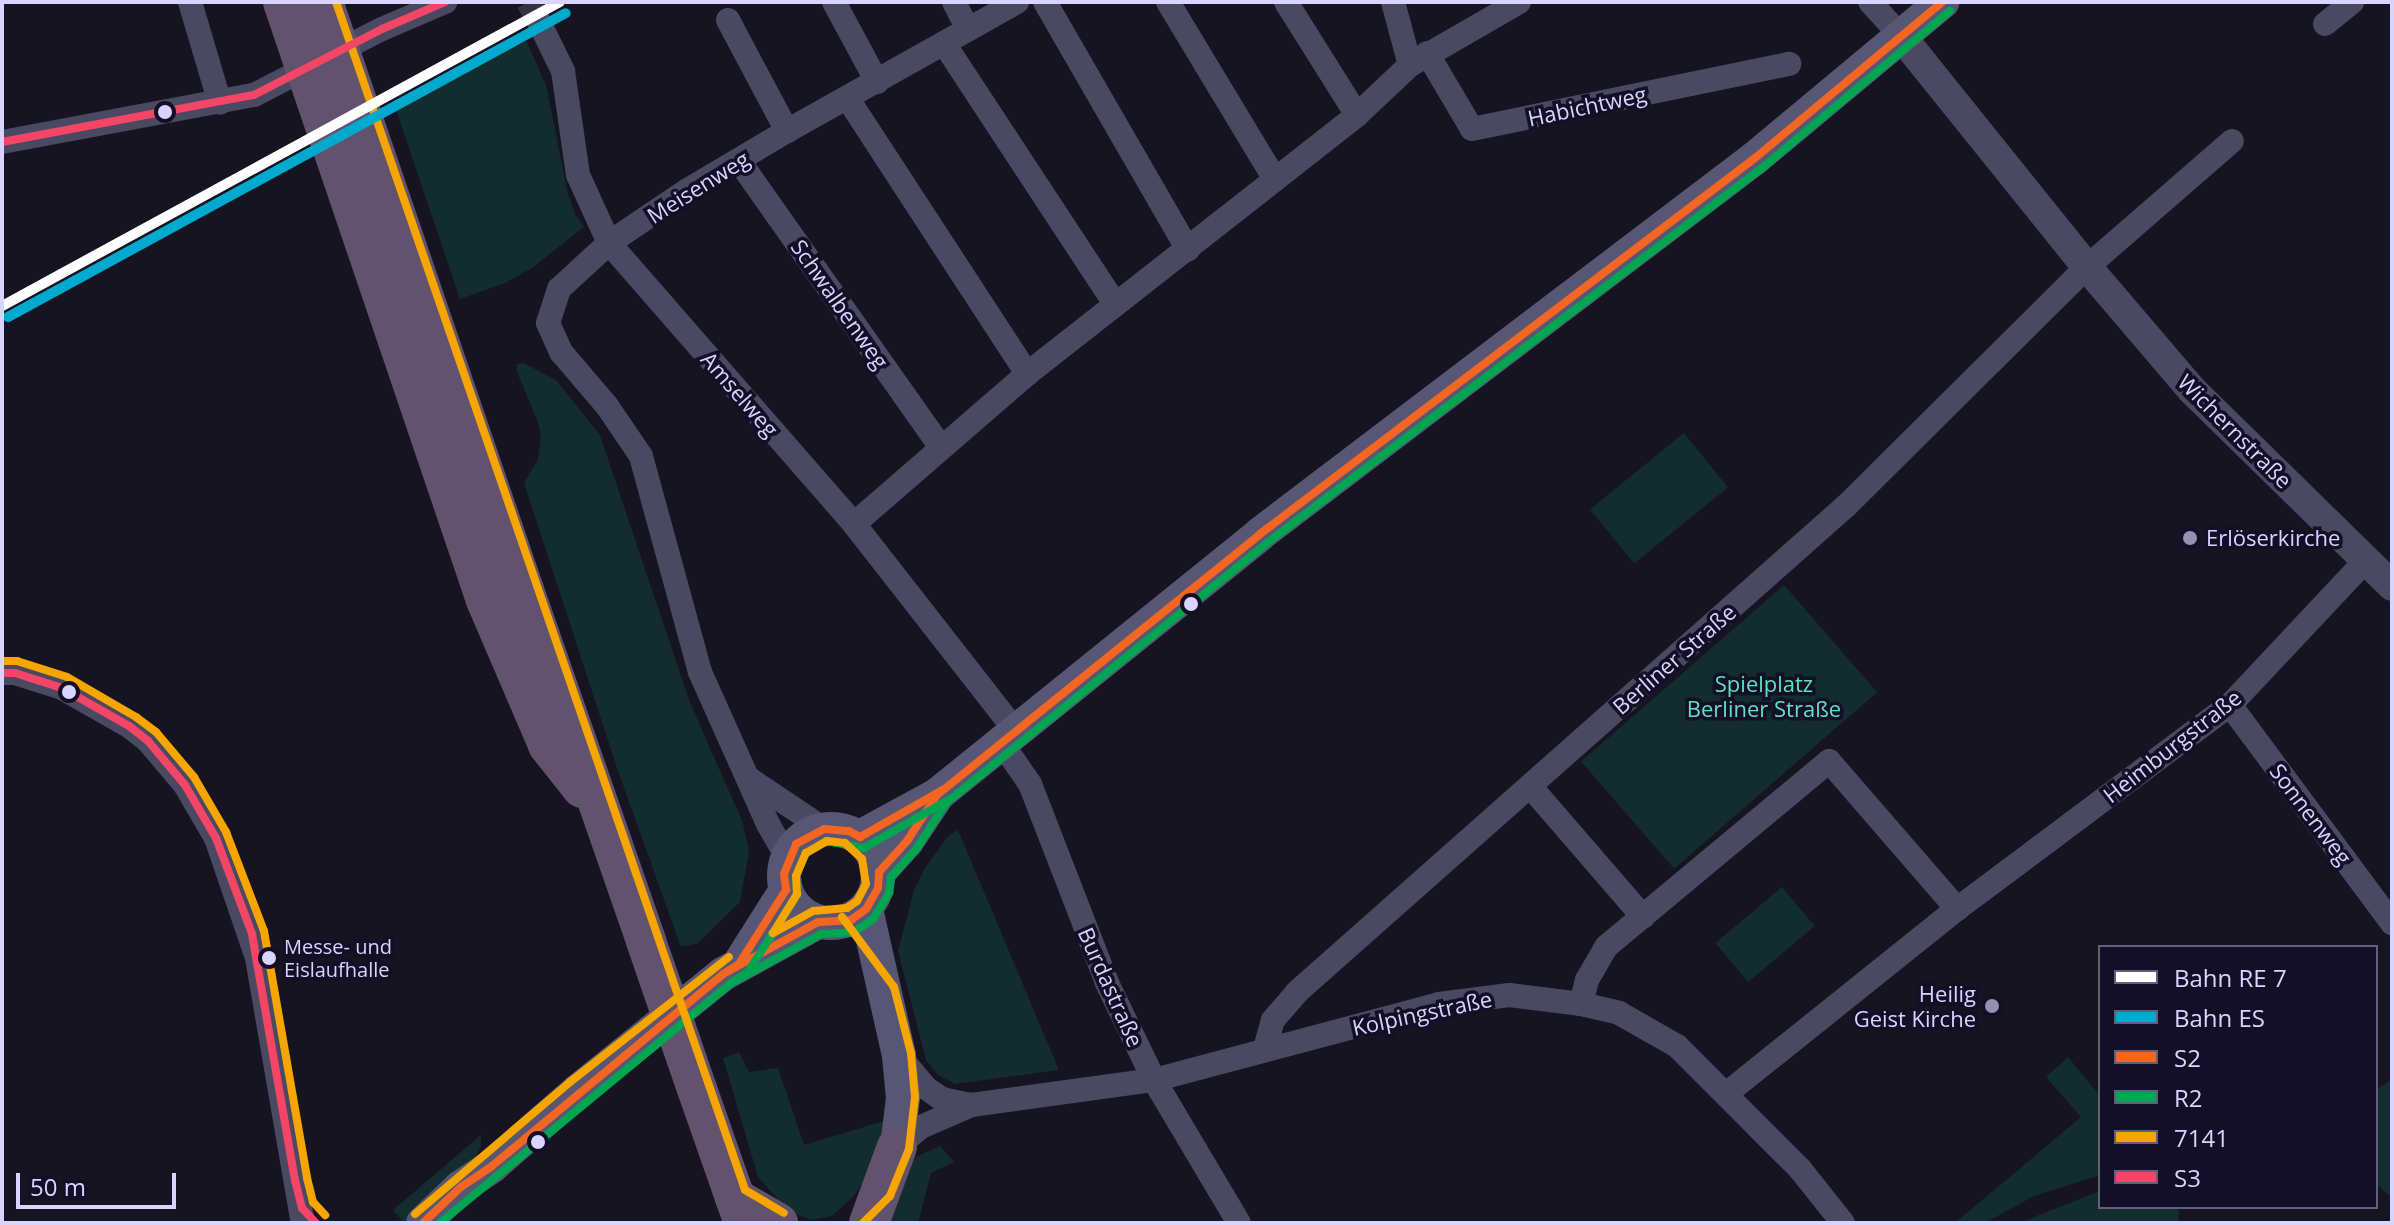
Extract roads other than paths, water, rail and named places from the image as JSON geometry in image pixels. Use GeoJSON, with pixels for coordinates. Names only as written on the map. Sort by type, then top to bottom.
{"type":"FeatureCollection","features":[{"type":"Feature","properties":{"kind":"highway"},"geometry":{"type":"LineString","coordinates":[[283,2],[486,600],[548,745],[604,816]]}},
{"type":"Feature","properties":{"kind":"highway"},"geometry":{"type":"LineString","coordinates":[[323,2],[739,1210],[778,1223]]}},
{"type":"Feature","properties":{"kind":"highway"},"geometry":{"type":"LineString","coordinates":[[845,1223],[874,1208],[897,1147]]}},
{"type":"Feature","properties":{"kind":"main road"},"geometry":{"type":"LineString","coordinates":[[860,837],[937,795],[1260,534],[1755,158],[1942,2]]}},
{"type":"Feature","properties":{"kind":"main road"},"geometry":{"type":"LineString","coordinates":[[879,872],[907,841],[937,795]]}},
{"type":"Feature","properties":{"kind":"main road"},"geometry":{"type":"LineString","coordinates":[[423,1223],[461,1187],[492,1166],[578,1091],[739,964],[825,923],[851,920],[866,909],[878,888],[879,872],[873,853],[860,837],[837,828],[824,829],[796,844],[787,874],[739,964]]}},
{"type":"Feature","properties":{"kind":"main road"},"geometry":{"type":"LineString","coordinates":[[787,874],[804,915],[825,923],[883,991]]}},
{"type":"Feature","properties":{"kind":"main road"},"geometry":{"type":"LineString","coordinates":[[866,909],[899,1056],[903,1098],[897,1147]]}},
{"type":"Feature","properties":{"kind":"main road"},"geometry":{"type":"LineString","coordinates":[[458,1223],[492,1166]]}},
{"type":"Feature","properties":{"kind":"street"},"geometry":{"type":"LineString","coordinates":[[190,2],[220,103]]}},
{"type":"Feature","properties":{"kind":"street"},"geometry":{"type":"LineString","coordinates":[[2,142],[254,95],[382,29],[445,2]]}},
{"type":"Feature","properties":{"kind":"street"},"geometry":{"type":"LineString","coordinates":[[834,2],[877,82]]}},
{"type":"Feature","properties":{"kind":"street"},"geometry":{"type":"LineString","coordinates":[[954,2],[968,30]]}},
{"type":"Feature","properties":{"kind":"street","name":"Meisenweg"},"geometry":{"type":"LineString","coordinates":[[746,776],[700,672],[641,456],[607,406],[561,352],[548,323],[559,289],[609,243],[739,161],[1017,2]]}},
{"type":"Feature","properties":{"kind":"street"},"geometry":{"type":"LineString","coordinates":[[1045,2],[1188,250]]}},
{"type":"Feature","properties":{"kind":"street"},"geometry":{"type":"LineString","coordinates":[[1168,2],[1274,178]]}},
{"type":"Feature","properties":{"kind":"street"},"geometry":{"type":"LineString","coordinates":[[1286,2],[1357,115]]}},
{"type":"Feature","properties":{"kind":"street"},"geometry":{"type":"LineString","coordinates":[[1393,2],[1418,59]]}},
{"type":"Feature","properties":{"kind":"street"},"geometry":{"type":"LineString","coordinates":[[854,524],[1027,374],[1357,115],[1418,59],[1519,2]]}},
{"type":"Feature","properties":{"kind":"street"},"geometry":{"type":"LineString","coordinates":[[1870,2],[1901,36]]}},
{"type":"Feature","properties":{"kind":"street"},"geometry":{"type":"LineString","coordinates":[[2325,24],[2352,2]]}},
{"type":"Feature","properties":{"kind":"street"},"geometry":{"type":"LineString","coordinates":[[728,20],[787,131]]}},
{"type":"Feature","properties":{"kind":"street","name":"Amselweg"},"geometry":{"type":"LineString","coordinates":[[539,22],[563,71],[578,175],[609,243],[854,524],[1008,736]]}},
{"type":"Feature","properties":{"kind":"street","name":"Wichernstraße"},"geometry":{"type":"LineString","coordinates":[[1901,36],[2087,267],[2192,390],[2392,586]]}},
{"type":"Feature","properties":{"kind":"street"},"geometry":{"type":"LineString","coordinates":[[945,45],[1115,304]]}},
{"type":"Feature","properties":{"kind":"street","name":"Habichtweg"},"geometry":{"type":"LineString","coordinates":[[1418,59],[1472,129],[1789,64]]}},
{"type":"Feature","properties":{"kind":"street"},"geometry":{"type":"LineString","coordinates":[[848,99],[1027,374]]}},
{"type":"Feature","properties":{"kind":"street"},"geometry":{"type":"LineString","coordinates":[[2087,267],[2232,141]]}},
{"type":"Feature","properties":{"kind":"street","name":"Schwalbenweg"},"geometry":{"type":"LineString","coordinates":[[739,161],[941,447]]}},
{"type":"Feature","properties":{"kind":"street","name":"Berliner Straße"},"geometry":{"type":"LineString","coordinates":[[1265,1049],[1273,1020],[1297,992],[1846,506],[2087,267]]}},
{"type":"Feature","properties":{"kind":"street","name":"Heimburgstraße"},"geometry":{"type":"LineString","coordinates":[[1726,1094],[1957,909],[2230,705],[2366,560]]}},
{"type":"Feature","properties":{"kind":"street"},"geometry":{"type":"LineString","coordinates":[[2,673],[15,673],[62,688],[129,726],[148,741],[185,785],[216,838],[257,958],[307,1218]]}},
{"type":"Feature","properties":{"kind":"street","name":"Sonnenweg"},"geometry":{"type":"LineString","coordinates":[[2230,705],[2392,923]]}},
{"type":"Feature","properties":{"kind":"street","name":"Burdastraße"},"geometry":{"type":"LineString","coordinates":[[1008,736],[1041,809],[1101,969],[1154,1080],[1239,1223]]}},
{"type":"Feature","properties":{"kind":"street"},"geometry":{"type":"LineString","coordinates":[[1581,1004],[1595,963],[1607,946],[1829,761],[1957,909]]}},
{"type":"Feature","properties":{"kind":"street"},"geometry":{"type":"LineString","coordinates":[[746,776],[824,829]]}},
{"type":"Feature","properties":{"kind":"street"},"geometry":{"type":"LineString","coordinates":[[746,776],[787,874]]}},
{"type":"Feature","properties":{"kind":"street"},"geometry":{"type":"LineString","coordinates":[[1530,786],[1643,917]]}},
{"type":"Feature","properties":{"kind":"street","name":"Kolpingstraße"},"geometry":{"type":"LineString","coordinates":[[897,1147],[921,1127],[971,1105],[1154,1080],[1439,1004],[1509,995],[1581,1004],[1619,1013],[1677,1046],[1800,1169],[1843,1223]]}},
{"type":"Feature","properties":{"kind":"street","name":"Kolpingstraße"},"geometry":{"type":"LineString","coordinates":[[899,1056],[926,1088],[942,1099],[971,1105]]}},
{"type":"Feature","properties":{"kind":"tunnel"},"geometry":{"type":"LineString","coordinates":[[528,2],[539,22]]}},
{"type":"Feature","properties":{"kind":"rail line","name":"ES"},"geometry":{"type":"LineString","coordinates":[[8,317],[566,13]]}},
{"type":"Feature","properties":{"kind":"place","name":"Erlöserkirche"},"geometry":{"type":"Point","coordinates":[2190,538]}},
{"type":"Feature","properties":{"kind":"place","name":"Messe- und Eislaufhalle"},"geometry":{"type":"Point","coordinates":[269,958]}},
{"type":"Feature","properties":{"kind":"place","name":"Heilig Geist Kirche"},"geometry":{"type":"Point","coordinates":[1992,1006]}},
{"type":"Feature","properties":{"kind":"park label","name":"Spielplatz Berliner Straße"},"geometry":{"type":"Point","coordinates":[1764,696]}}]}
